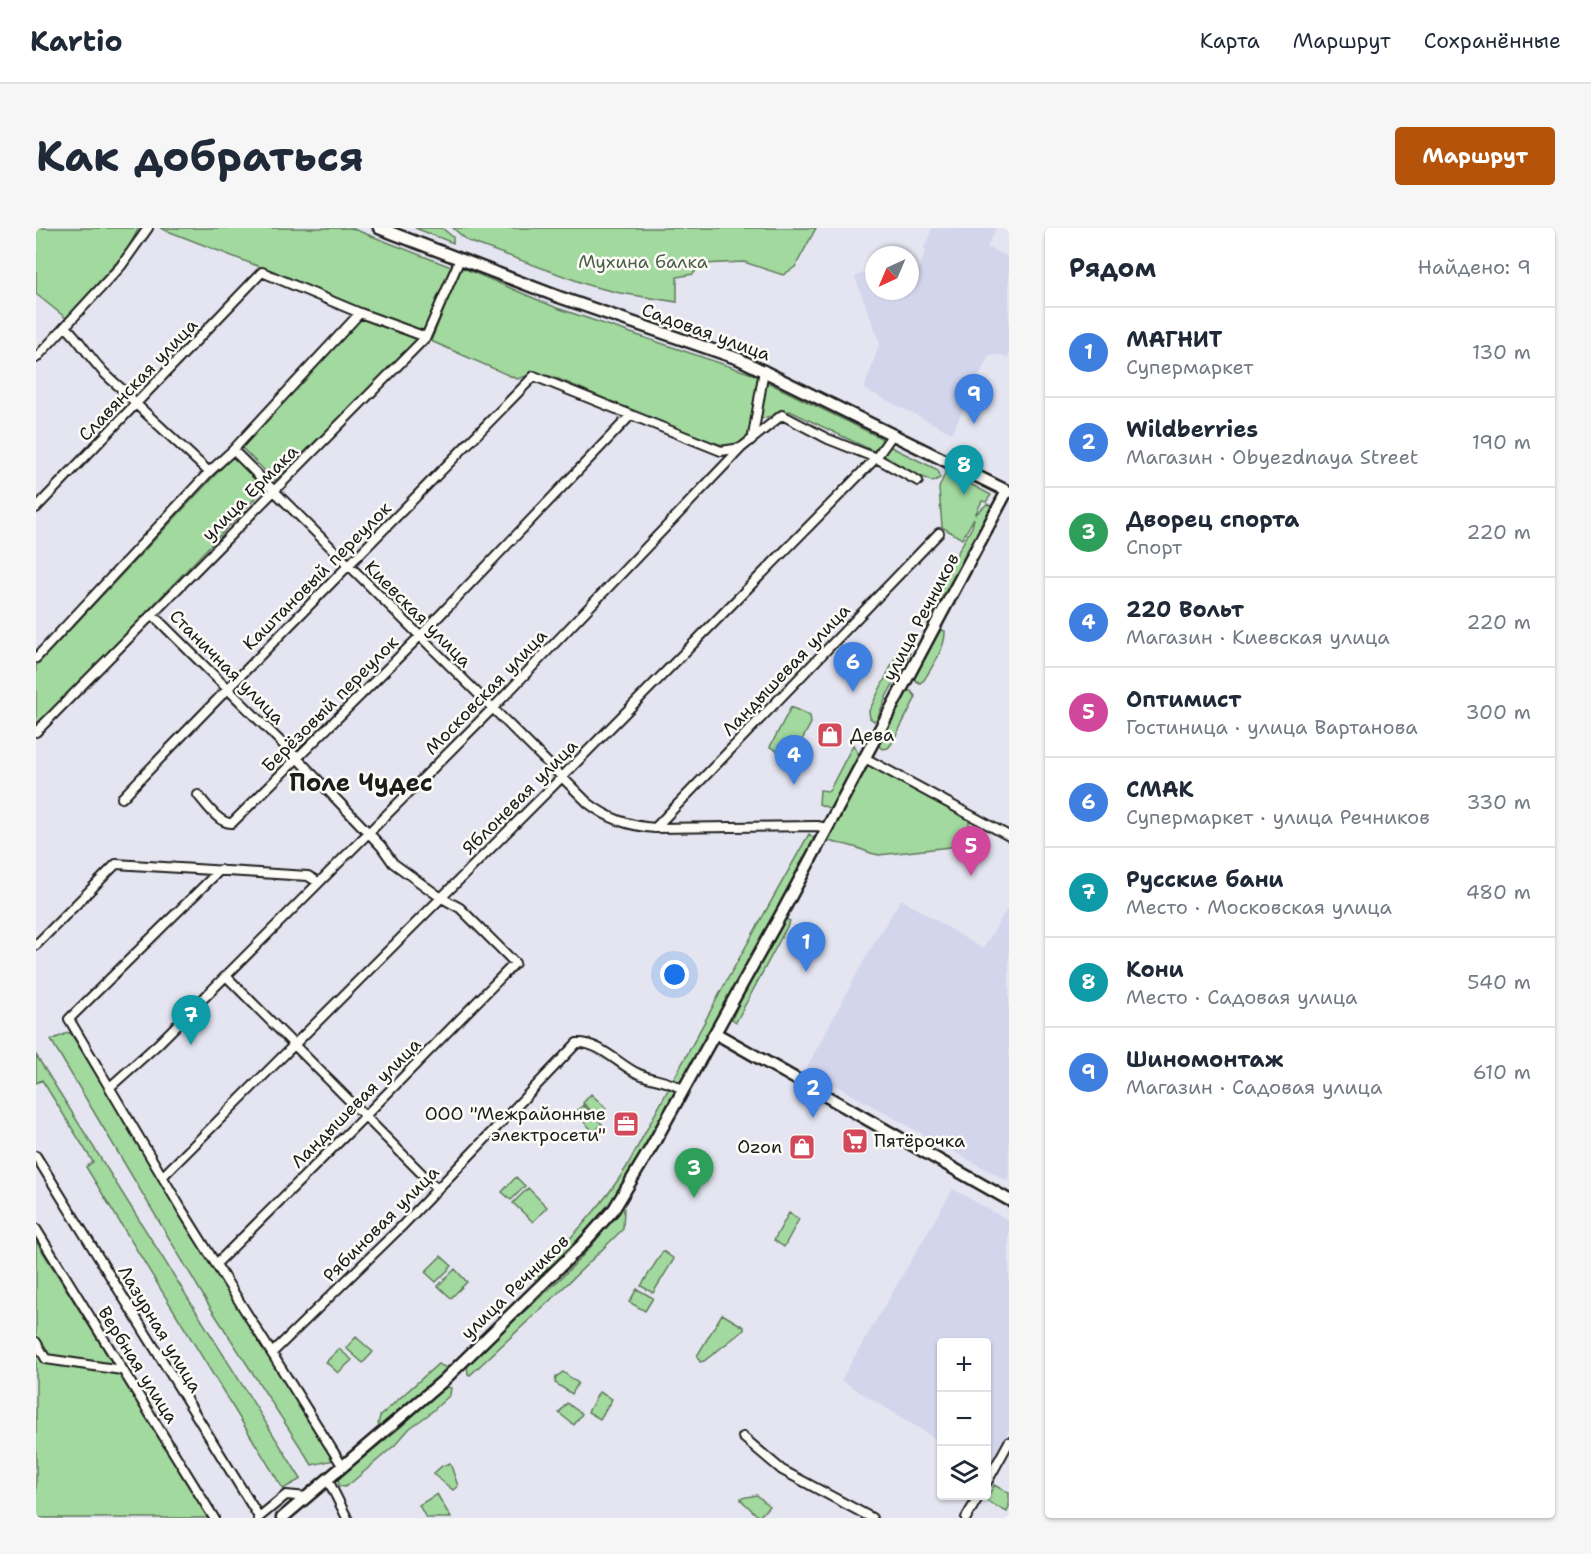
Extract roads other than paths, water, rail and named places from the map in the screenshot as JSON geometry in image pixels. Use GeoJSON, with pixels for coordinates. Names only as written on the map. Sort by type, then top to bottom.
{"type":"FeatureCollection","features":[{"type":"Feature","properties":{"kind":"main road","name":"Садовая улица"},"geometry":{"type":"LineString","coordinates":[[380,228],[559,297],[714,349],[764,370],[1008,492]]}},
{"type":"Feature","properties":{"kind":"main road","name":"улица Речников"},"geometry":{"type":"LineString","coordinates":[[282,1518],[443,1381],[602,1224],[624,1193],[715,1033],[1008,492]]}},
{"type":"Feature","properties":{"kind":"main road"},"geometry":{"type":"LineString","coordinates":[[715,1033],[1009,1200]]}},
{"type":"Feature","properties":{"kind":"street"},"geometry":{"type":"LineString","coordinates":[[36,358],[121,266],[148,228]]}},
{"type":"Feature","properties":{"kind":"street","name":"улица Ермака"},"geometry":{"type":"LineString","coordinates":[[36,732],[426,337],[460,259]]}},
{"type":"Feature","properties":{"kind":"street","name":"Славянская улица"},"geometry":{"type":"LineString","coordinates":[[36,508],[262,272],[360,313]]}},
{"type":"Feature","properties":{"kind":"street"},"geometry":{"type":"LineString","coordinates":[[36,658],[360,313],[426,337]]}},
{"type":"Feature","properties":{"kind":"street"},"geometry":{"type":"LineString","coordinates":[[66,327],[76,336],[100,369],[209,472]]}},
{"type":"Feature","properties":{"kind":"street"},"geometry":{"type":"LineString","coordinates":[[753,436],[764,370]]}},
{"type":"Feature","properties":{"kind":"street","name":"Каштановый переулок"},"geometry":{"type":"LineString","coordinates":[[122,798],[534,376],[630,416]]}},
{"type":"Feature","properties":{"kind":"street"},"geometry":{"type":"LineString","coordinates":[[630,416],[721,451],[741,448],[753,436],[782,415],[828,439],[876,458],[918,481]]}},
{"type":"Feature","properties":{"kind":"street","name":"Берёзовый переулок"},"geometry":{"type":"LineString","coordinates":[[198,795],[221,820],[232,823],[420,636],[630,416]]}},
{"type":"Feature","properties":{"kind":"street","name":"Яблоневая улица"},"geometry":{"type":"LineString","coordinates":[[163,1176],[562,777],[876,458],[893,434]]}},
{"type":"Feature","properties":{"kind":"street","name":"Московская улица"},"geometry":{"type":"LineString","coordinates":[[110,1087],[158,1044],[493,708],[753,436]]}},
{"type":"Feature","properties":{"kind":"street","name":"Киевская улица"},"geometry":{"type":"LineString","coordinates":[[233,450],[588,803],[610,818],[633,826],[655,828],[807,826],[827,828]]}},
{"type":"Feature","properties":{"kind":"street","name":"Ландышевая улица"},"geometry":{"type":"LineString","coordinates":[[655,828],[939,533]]}},
{"type":"Feature","properties":{"kind":"street","name":"Станичная улица"},"geometry":{"type":"LineString","coordinates":[[152,614],[297,758],[381,846],[393,863],[440,897],[460,908],[515,963]]}},
{"type":"Feature","properties":{"kind":"street"},"geometry":{"type":"LineString","coordinates":[[865,758],[1009,836]]}},
{"type":"Feature","properties":{"kind":"street"},"geometry":{"type":"LineString","coordinates":[[36,945],[116,864],[308,876],[318,882]]}},
{"type":"Feature","properties":{"kind":"street"},"geometry":{"type":"LineString","coordinates":[[220,870],[69,1019],[182,1210],[343,1467]]}},
{"type":"Feature","properties":{"kind":"street","name":"Ландышевая улица"},"geometry":{"type":"LineString","coordinates":[[217,1263],[515,963]]}},
{"type":"Feature","properties":{"kind":"street"},"geometry":{"type":"LineString","coordinates":[[226,976],[437,1190]]}},
{"type":"Feature","properties":{"kind":"street","name":"Рябиновая улица"},"geometry":{"type":"LineString","coordinates":[[272,1353],[437,1190],[577,1043],[586,1044],[614,1057],[634,1072],[670,1081],[683,1089]]}},
{"type":"Feature","properties":{"kind":"street","name":"Лазурная улица"},"geometry":{"type":"LineString","coordinates":[[36,1156],[258,1518]]}},
{"type":"Feature","properties":{"kind":"street","name":"Вербная улица"},"geometry":{"type":"LineString","coordinates":[[36,1229],[214,1518]]}},
{"type":"Feature","properties":{"kind":"street"},"geometry":{"type":"LineString","coordinates":[[36,1342],[46,1359],[122,1370]]}},
{"type":"Feature","properties":{"kind":"street"},"geometry":{"type":"LineString","coordinates":[[742,1437],[782,1470],[872,1518]]}},
{"type":"Feature","properties":{"kind":"street"},"geometry":{"type":"LineString","coordinates":[[991,1475],[1009,1442]]}},
{"type":"Feature","properties":{"kind":"street"},"geometry":{"type":"LineString","coordinates":[[328,1480],[347,1518]]}},
{"type":"Feature","properties":{"kind":"street"},"geometry":{"type":"LineString","coordinates":[[258,1518],[286,1495],[307,1497]]}},
{"type":"Feature","properties":{"kind":"street"},"geometry":{"type":"LineString","coordinates":[[966,1518],[977,1500]]}},
{"type":"Feature","properties":{"kind":"place","name":"Шиномонтаж"},"geometry":{"type":"Point","coordinates":[974,424]}},
{"type":"Feature","properties":{"kind":"place","name":"Кони"},"geometry":{"type":"Point","coordinates":[964,495]}},
{"type":"Feature","properties":{"kind":"place","name":"СМАК"},"geometry":{"type":"Point","coordinates":[853,692]}},
{"type":"Feature","properties":{"kind":"place","name":"Дева"},"geometry":{"type":"Point","coordinates":[830,735]}},
{"type":"Feature","properties":{"kind":"place","name":"220 Вольт"},"geometry":{"type":"Point","coordinates":[794,785]}},
{"type":"Feature","properties":{"kind":"place","name":"Оптимист"},"geometry":{"type":"Point","coordinates":[971,876]}},
{"type":"Feature","properties":{"kind":"place","name":"МАГНИТ"},"geometry":{"type":"Point","coordinates":[806,972]}},
{"type":"Feature","properties":{"kind":"place","name":"Русские бани"},"geometry":{"type":"Point","coordinates":[191,1045]}},
{"type":"Feature","properties":{"kind":"place","name":"Wildberries"},"geometry":{"type":"Point","coordinates":[813,1118]}},
{"type":"Feature","properties":{"kind":"place","name":"ООО \"Межрайонные электросети\""},"geometry":{"type":"Point","coordinates":[626,1124]}},
{"type":"Feature","properties":{"kind":"place","name":"Пятёрочка"},"geometry":{"type":"Point","coordinates":[855,1141]}},
{"type":"Feature","properties":{"kind":"place","name":"Ozon"},"geometry":{"type":"Point","coordinates":[802,1147]}},
{"type":"Feature","properties":{"kind":"place","name":"Дворец спорта"},"geometry":{"type":"Point","coordinates":[694,1198]}},
{"type":"Feature","properties":{"kind":"district","name":"Поле Чудес"},"geometry":{"type":"Point","coordinates":[361,783]}},
{"type":"Feature","properties":{"kind":"park label","name":"Мухина балка"},"geometry":{"type":"Point","coordinates":[643,262]}}]}
